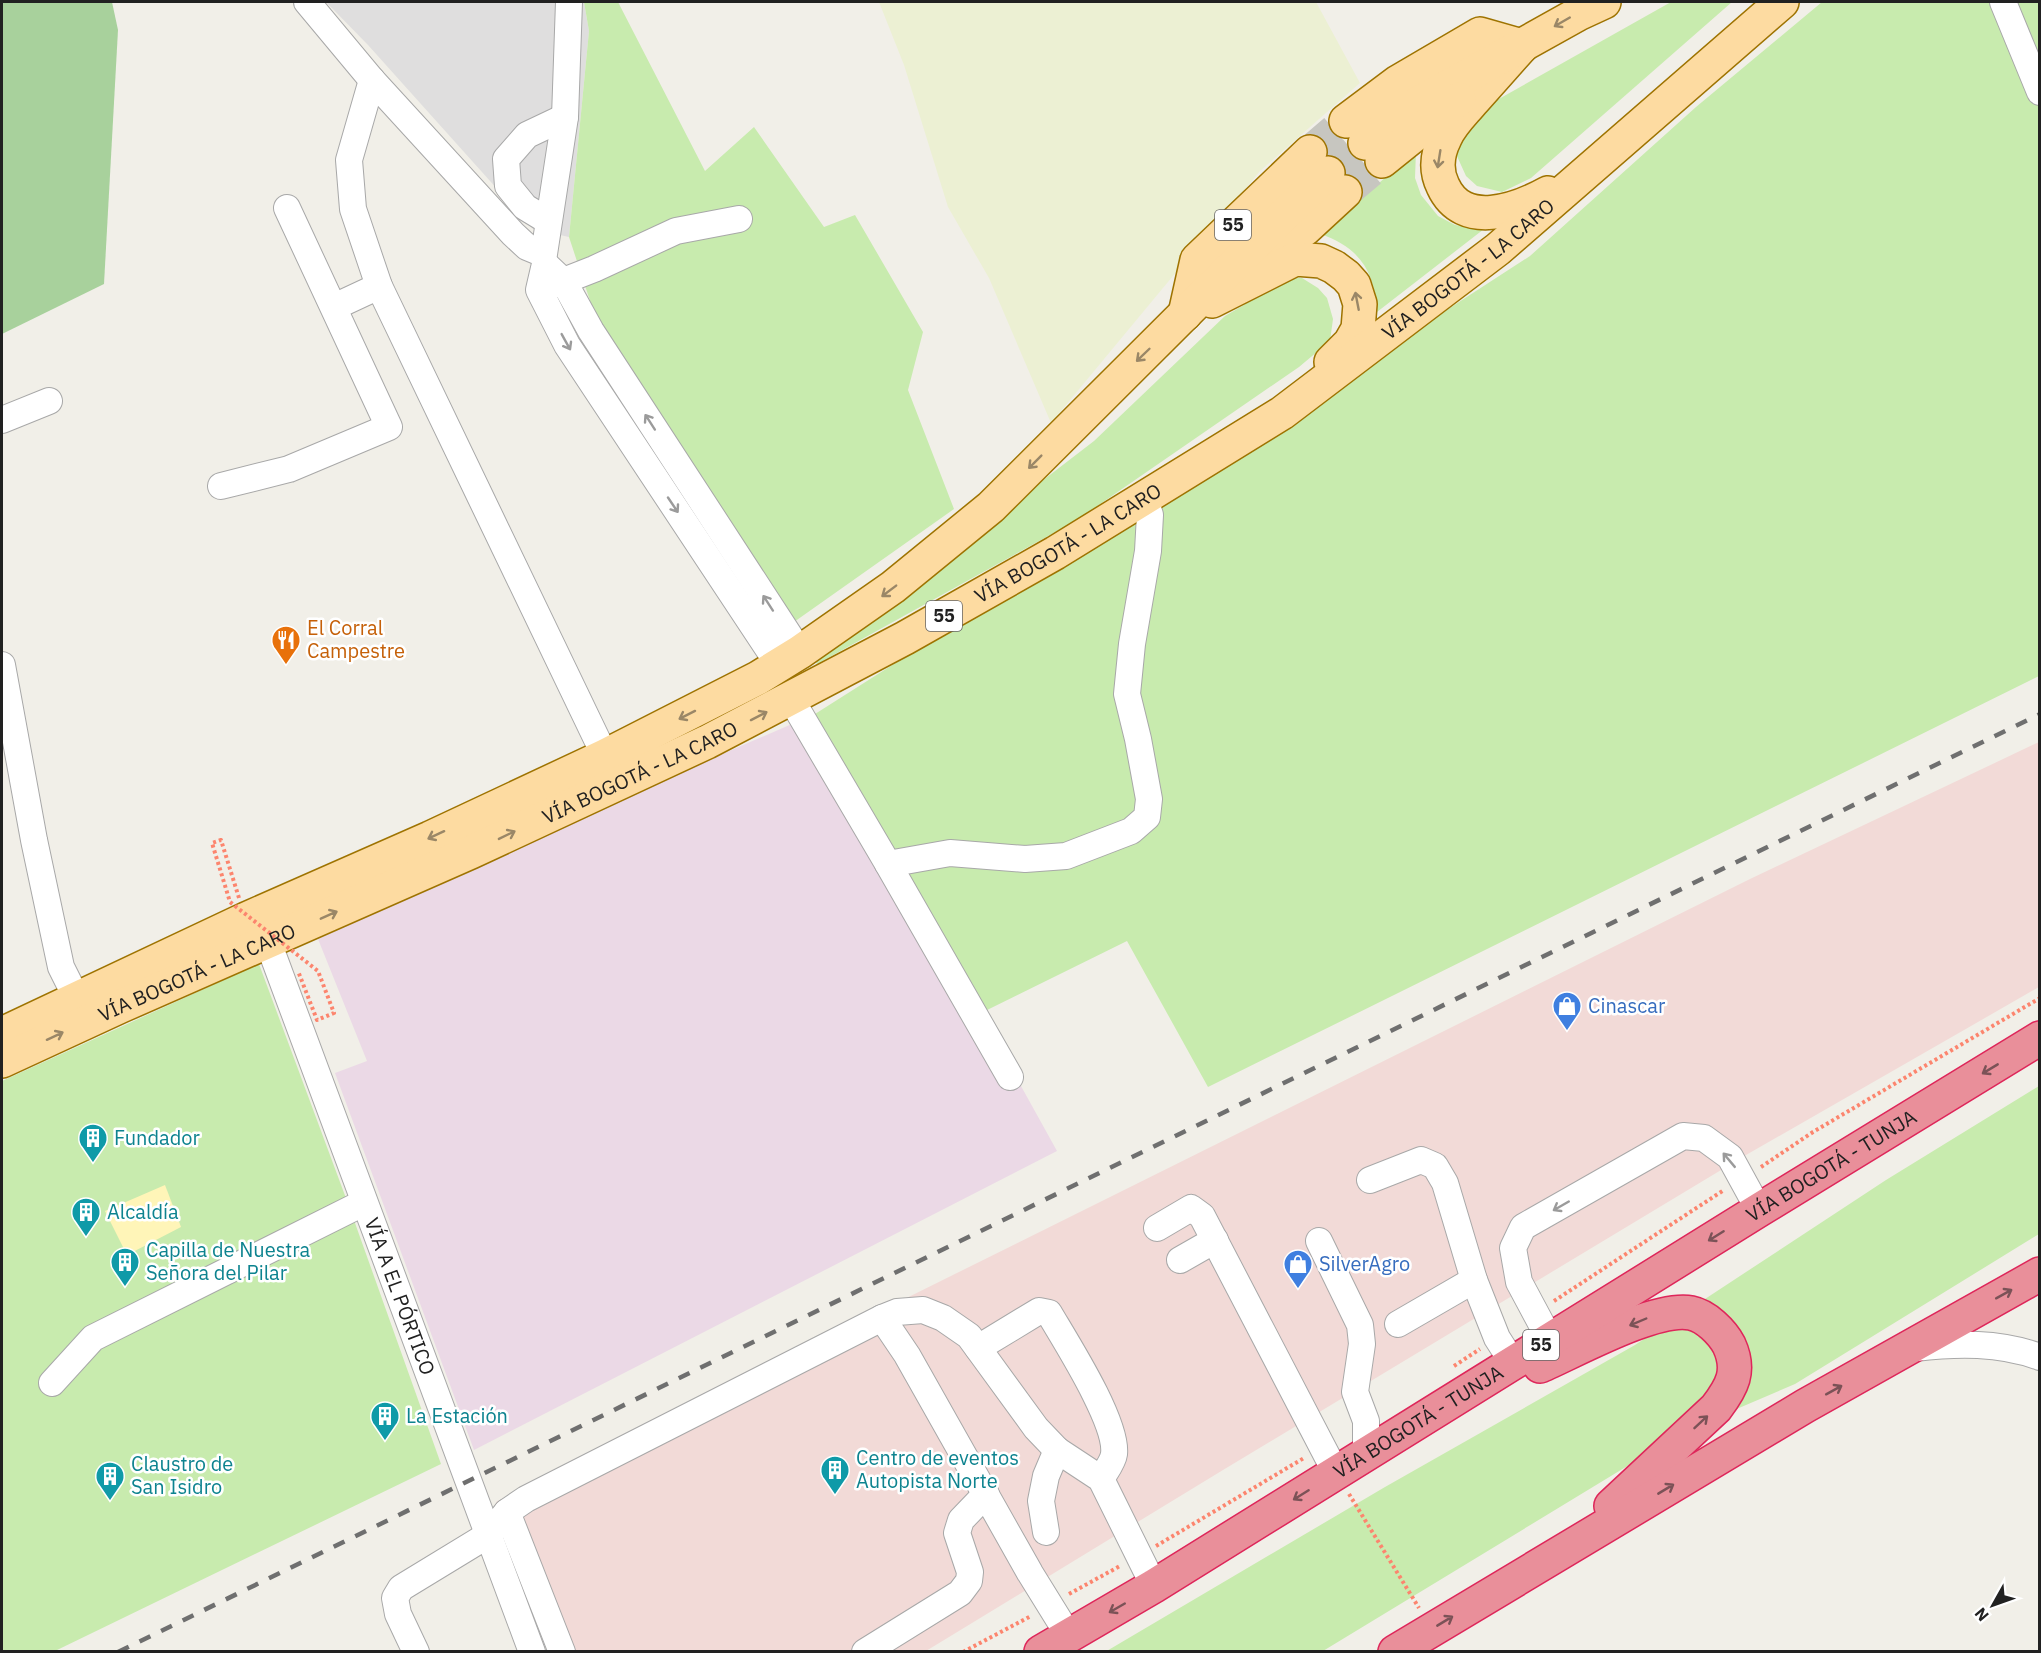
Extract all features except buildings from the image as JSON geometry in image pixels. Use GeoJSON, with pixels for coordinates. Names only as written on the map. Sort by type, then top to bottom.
{"type":"FeatureCollection","features":[{"type":"Feature","properties":{"kind":"highway","name":"VÍA BOGOTÁ - TUNJA"},"geometry":{"type":"LineString","coordinates":[[1041,1652],[1154,1586],[2040,1038]]}},
{"type":"Feature","properties":{"kind":"highway"},"geometry":{"type":"LineString","coordinates":[[1395,1652],[1805,1406],[2040,1274]]}},
{"type":"Feature","properties":{"kind":"highway"},"geometry":{"type":"LineString","coordinates":[[1422,1420],[1645,1319],[1668,1314],[1691,1314],[1714,1326],[1728,1344],[1736,1366],[1731,1389],[1716,1408],[1566,1549]]}},
{"type":"Feature","properties":{"kind":"main road"},"geometry":{"type":"LineString","coordinates":[[1364,142],[1417,104],[1578,14],[1604,2]]}},
{"type":"Feature","properties":{"kind":"main road","name":"VÍA BOGOTÁ - LA CARO"},"geometry":{"type":"LineString","coordinates":[[2,1061],[471,852],[707,742],[905,638],[1055,553],[1282,413],[1498,249],[1782,2]]}},
{"type":"Feature","properties":{"kind":"main road"},"geometry":{"type":"LineString","coordinates":[[1522,46],[1450,128],[1438,158],[1438,175],[1445,191],[1454,202],[1468,211],[1485,213],[1508,210],[1531,202],[1588,171]]}},
{"type":"Feature","properties":{"kind":"main road","name":"VÍA BOGOTÁ - LA CARO"},"geometry":{"type":"LineString","coordinates":[[2,1034],[246,919],[430,838],[605,756],[735,691],[789,658],[893,587],[991,507],[1185,314],[1306,228],[1328,173],[1197,260],[1185,314]]}},
{"type":"Feature","properties":{"kind":"main road"},"geometry":{"type":"LineString","coordinates":[[1185,314],[1295,259],[1321,261],[1346,276],[1354,285],[1360,304],[1358,329],[1350,343],[1282,413]]}},
{"type":"Feature","properties":{"kind":"street"},"geometry":{"type":"LineString","coordinates":[[307,2],[372,80],[513,234],[527,247],[544,254],[565,117],[569,2]]}},
{"type":"Feature","properties":{"kind":"street"},"geometry":{"type":"LineString","coordinates":[[2003,2],[2040,92]]}},
{"type":"Feature","properties":{"kind":"street"},"geometry":{"type":"LineString","coordinates":[[372,80],[349,160],[353,209],[379,286],[605,756]]}},
{"type":"Feature","properties":{"kind":"street"},"geometry":{"type":"LineString","coordinates":[[548,221],[525,207],[508,186],[506,159],[527,135],[565,117]]}},
{"type":"Feature","properties":{"kind":"street"},"geometry":{"type":"LineString","coordinates":[[221,486],[289,469],[389,427],[287,208]]}},
{"type":"Feature","properties":{"kind":"street"},"geometry":{"type":"LineString","coordinates":[[564,282],[676,231],[739,219]]}},
{"type":"Feature","properties":{"kind":"street"},"geometry":{"type":"LineString","coordinates":[[545,264],[564,282],[591,331],[789,658],[567,345],[539,290],[545,264]]}},
{"type":"Feature","properties":{"kind":"street"},"geometry":{"type":"LineString","coordinates":[[334,307],[379,286]]}},
{"type":"Feature","properties":{"kind":"street"},"geometry":{"type":"LineString","coordinates":[[2,420],[49,401]]}},
{"type":"Feature","properties":{"kind":"street"},"geometry":{"type":"LineString","coordinates":[[888,864],[950,853],[1024,859],[1066,856],[1131,831],[1147,817],[1149,799],[1127,694],[1132,644],[1148,551],[1150,515],[1144,496]]}},
{"type":"Feature","properties":{"kind":"street"},"geometry":{"type":"LineString","coordinates":[[2,666],[34,840],[61,967],[77,999]]}},
{"type":"Feature","properties":{"kind":"street"},"geometry":{"type":"LineString","coordinates":[[791,699],[1010,1077]]}},
{"type":"Feature","properties":{"kind":"street","name":"VÍA A EL PÓRTICO"},"geometry":{"type":"LineString","coordinates":[[268,942],[363,1203],[532,1652]]}},
{"type":"Feature","properties":{"kind":"street"},"geometry":{"type":"LineString","coordinates":[[1550,1340],[1519,1282],[1513,1248],[1524,1227],[1683,1136],[1704,1138],[1730,1157],[1759,1210]]}},
{"type":"Feature","properties":{"kind":"street"},"geometry":{"type":"LineString","coordinates":[[1370,1180],[1421,1160],[1435,1166],[1445,1184],[1474,1280],[1497,1338],[1513,1363]]}},
{"type":"Feature","properties":{"kind":"street"},"geometry":{"type":"LineString","coordinates":[[52,1383],[93,1338],[363,1203]]}},
{"type":"Feature","properties":{"kind":"street"},"geometry":{"type":"LineString","coordinates":[[1157,1228],[1191,1208],[1202,1216],[1336,1473]]}},
{"type":"Feature","properties":{"kind":"street"},"geometry":{"type":"LineString","coordinates":[[1180,1260],[1215,1240]]}},
{"type":"Feature","properties":{"kind":"street"},"geometry":{"type":"LineString","coordinates":[[1319,1241],[1360,1325],[1362,1344],[1355,1392],[1366,1421],[1366,1454]]}},
{"type":"Feature","properties":{"kind":"street"},"geometry":{"type":"LineString","coordinates":[[1398,1324],[1474,1280]]}},
{"type":"Feature","properties":{"kind":"street"},"geometry":{"type":"LineString","coordinates":[[416,1652],[399,1614],[395,1598],[401,1588],[488,1535],[507,1512],[526,1499],[897,1312],[923,1310],[943,1318],[969,1336],[1036,1428],[1057,1450],[1101,1479],[1154,1586]]}},
{"type":"Feature","properties":{"kind":"street"},"geometry":{"type":"LineString","coordinates":[[978,1348],[1039,1311],[1049,1313],[1112,1428],[1114,1455],[1101,1479]]}},
{"type":"Feature","properties":{"kind":"street"},"geometry":{"type":"LineString","coordinates":[[882,1318],[907,1354],[1030,1573],[1069,1636]]}},
{"type":"Feature","properties":{"kind":"street"},"geometry":{"type":"LineString","coordinates":[[1906,1350],[1948,1344],[1986,1344],[2040,1357]]}},
{"type":"Feature","properties":{"kind":"street"},"geometry":{"type":"LineString","coordinates":[[1046,1532],[1041,1501],[1046,1476],[1057,1450]]}},
{"type":"Feature","properties":{"kind":"street"},"geometry":{"type":"LineString","coordinates":[[865,1652],[960,1593],[969,1581],[970,1572],[957,1533],[961,1520],[986,1494]]}},
{"type":"Feature","properties":{"kind":"street"},"geometry":{"type":"LineString","coordinates":[[507,1512],[562,1652]]}},
{"type":"Feature","properties":{"kind":"path"},"geometry":{"type":"LineString","coordinates":[[239,898],[221,840],[212,843],[230,902],[318,971],[334,1013],[318,1020],[298,971]]}},
{"type":"Feature","properties":{"kind":"path"},"geometry":{"type":"LineString","coordinates":[[1336,1473],[1432,1629]]}},
{"type":"Feature","properties":{"kind":"shaded area"},"geometry":{"type":"Polygon","coordinates":[[[326,2],[584,2],[589,31],[569,237],[533,229],[368,45],[326,2]]]}},
{"type":"Feature","properties":{"kind":"shaded area"},"geometry":{"type":"Polygon","coordinates":[[[815,714],[1057,1151],[474,1450],[335,1073],[367,1061],[318,939],[632,793],[815,714]]]}},
{"type":"Feature","properties":{"kind":"shaded area"},"geometry":{"type":"Polygon","coordinates":[[[2039,742],[2039,987],[1746,1155],[926,1651],[551,1651],[496,1502],[1750,879],[2039,742]]]}},
{"type":"Feature","properties":{"kind":"green space"},"geometry":{"type":"Polygon","coordinates":[[[2,2],[112,2],[118,30],[104,284],[2,334],[2,2]]]}},
{"type":"Feature","properties":{"kind":"green space"},"geometry":{"type":"Polygon","coordinates":[[[584,2],[618,2],[705,171],[754,127],[824,227],[855,215],[923,332],[908,390],[954,509],[794,622],[597,322],[569,237],[589,31],[584,2]]]}},
{"type":"Feature","properties":{"kind":"green space"},"geometry":{"type":"Polygon","coordinates":[[[879,2],[1316,2],[1360,83],[1260,171],[1051,423],[989,278],[948,207],[904,65],[879,2]]]}},
{"type":"Feature","properties":{"kind":"green space"},"geometry":{"type":"Polygon","coordinates":[[[1671,2],[1732,2],[1531,178],[1502,192],[1477,186],[1466,176],[1456,154],[1461,128],[1481,109],[1671,2]]]}},
{"type":"Feature","properties":{"kind":"green space"},"geometry":{"type":"Polygon","coordinates":[[[1822,2],[2039,2],[2039,676],[1208,1087],[1127,941],[981,1013],[815,714],[1234,448],[1530,256],[1696,107],[1822,2]]]}},
{"type":"Feature","properties":{"kind":"green space"},"geometry":{"type":"Polygon","coordinates":[[[1416,151],[1415,178],[1421,195],[1438,216],[1455,225],[1484,229],[1377,312],[1373,284],[1362,262],[1345,246],[1320,234],[1416,151]]]}},
{"type":"Feature","properties":{"kind":"green space"},"geometry":{"type":"Polygon","coordinates":[[[1275,277],[1302,278],[1318,288],[1327,298],[1333,319],[1330,341],[1299,367],[1077,520],[817,664],[813,657],[1094,441],[1225,316],[1244,305],[1275,277]]]}},
{"type":"Feature","properties":{"kind":"green space"},"geometry":{"type":"Polygon","coordinates":[[[259,964],[441,1464],[55,1651],[2,1651],[2,1081],[259,964]]]}},
{"type":"Feature","properties":{"kind":"green space"},"geometry":{"type":"Polygon","coordinates":[[[2039,1086],[2039,1234],[1795,1384],[1685,1431],[1323,1651],[1105,1652],[1385,1487],[1635,1345],[1886,1180],[2039,1086]]]}},
{"type":"Feature","properties":{"kind":"sand"},"geometry":{"type":"Polygon","coordinates":[[[165,1185],[181,1227],[127,1255],[105,1211],[165,1185]]]}},
{"type":"Feature","properties":{"kind":"tunnel"},"geometry":{"type":"LineString","coordinates":[[1310,152],[1346,121]]}},
{"type":"Feature","properties":{"kind":"tunnel"},"geometry":{"type":"LineString","coordinates":[[1328,173],[1365,143]]}},
{"type":"Feature","properties":{"kind":"tunnel"},"geometry":{"type":"LineString","coordinates":[[1345,192],[1382,161]]}},
{"type":"Feature","properties":{"kind":"railway"},"geometry":{"type":"LineString","coordinates":[[118,1652],[2040,714]]}},
{"type":"Feature","properties":{"kind":"place","name":"El Corral Campestre"},"geometry":{"type":"Point","coordinates":[286,666]}},
{"type":"Feature","properties":{"kind":"place","name":"Cinascar"},"geometry":{"type":"Point","coordinates":[1567,1032]}},
{"type":"Feature","properties":{"kind":"place","name":"Fundador"},"geometry":{"type":"Point","coordinates":[93,1164]}},
{"type":"Feature","properties":{"kind":"place","name":"Alcaldía"},"geometry":{"type":"Point","coordinates":[86,1238]}},
{"type":"Feature","properties":{"kind":"place","name":"Capilla de Nuestra Señora del Pilar"},"geometry":{"type":"Point","coordinates":[125,1288]}},
{"type":"Feature","properties":{"kind":"place","name":"SilverAgro"},"geometry":{"type":"Point","coordinates":[1298,1290]}},
{"type":"Feature","properties":{"kind":"place","name":"La Estación"},"geometry":{"type":"Point","coordinates":[385,1442]}},
{"type":"Feature","properties":{"kind":"place","name":"Centro de eventos Autopista Norte"},"geometry":{"type":"Point","coordinates":[835,1496]}},
{"type":"Feature","properties":{"kind":"place","name":"Claustro de San Isidro"},"geometry":{"type":"Point","coordinates":[110,1502]}}]}
